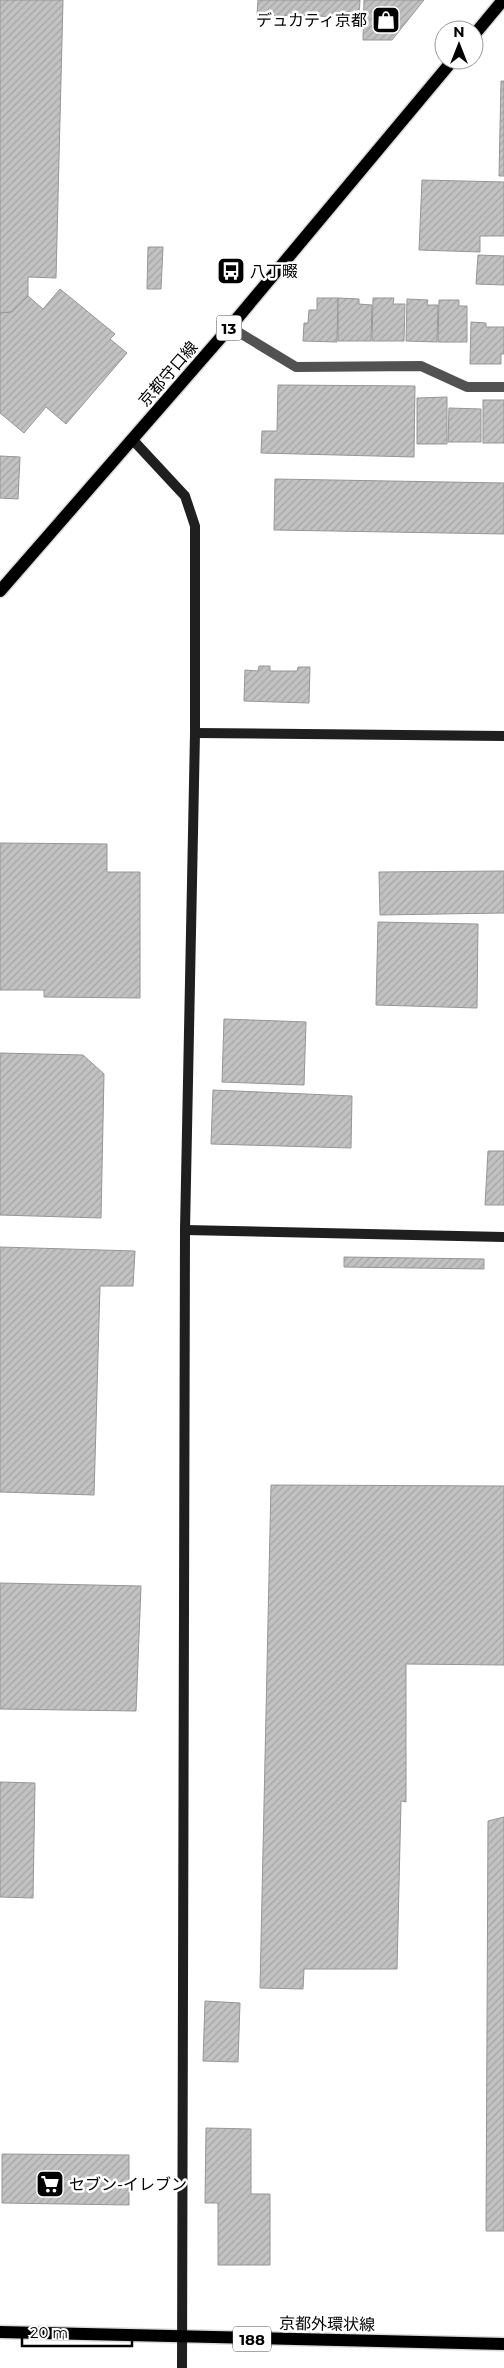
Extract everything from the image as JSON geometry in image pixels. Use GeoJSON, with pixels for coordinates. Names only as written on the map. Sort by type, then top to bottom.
{"type":"FeatureCollection","features":[{"type":"Feature","properties":{"kind":"main road"},"geometry":{"type":"LineString","coordinates":[[484,23],[503,0]]}},
{"type":"Feature","properties":{"kind":"main road","name":"京都守口線"},"geometry":{"type":"LineString","coordinates":[[0,591],[230,327],[445,70]]}},
{"type":"Feature","properties":{"kind":"main road","name":"京都外環状線"},"geometry":{"type":"LineString","coordinates":[[0,2332],[181,2338],[504,2344]]}},
{"type":"Feature","properties":{"kind":"street"},"geometry":{"type":"LineString","coordinates":[[132,439],[185,496],[195,526],[195,733],[185,1230],[182,2368]]}},
{"type":"Feature","properties":{"kind":"street"},"geometry":{"type":"LineString","coordinates":[[195,733],[504,736]]}},
{"type":"Feature","properties":{"kind":"street"},"geometry":{"type":"LineString","coordinates":[[185,1230],[504,1237]]}},
{"type":"Feature","properties":{"kind":"lane"},"geometry":{"type":"LineString","coordinates":[[230,327],[296,367],[420,366],[466,387],[504,387]]}},
{"type":"Feature","properties":{"kind":"building"},"geometry":{"type":"Polygon","coordinates":[[[0,0],[63,0],[56,278],[28,277],[28,296],[12,312],[0,313],[0,0]]]}},
{"type":"Feature","properties":{"kind":"building"},"geometry":{"type":"Polygon","coordinates":[[[258,0],[360,0],[359,17],[257,15],[258,0]]]}},
{"type":"Feature","properties":{"kind":"building","name":"デュカティ京都"},"geometry":{"type":"Polygon","coordinates":[[[364,0],[424,0],[392,40],[363,40],[364,0]]]}},
{"type":"Feature","properties":{"kind":"building"},"geometry":{"type":"Polygon","coordinates":[[[501,81],[504,81],[504,176],[499,176],[501,81]]]}},
{"type":"Feature","properties":{"kind":"building"},"geometry":{"type":"Polygon","coordinates":[[[422,180],[504,182],[504,236],[480,236],[480,252],[419,250],[422,180]]]}},
{"type":"Feature","properties":{"kind":"building"},"geometry":{"type":"Polygon","coordinates":[[[148,247],[163,247],[161,289],[147,289],[148,247]]]}},
{"type":"Feature","properties":{"kind":"building"},"geometry":{"type":"Polygon","coordinates":[[[478,255],[504,256],[504,285],[476,284],[478,255]]]}},
{"type":"Feature","properties":{"kind":"building"},"geometry":{"type":"Polygon","coordinates":[[[60,289],[115,334],[110,339],[127,353],[66,424],[46,407],[24,433],[0,413],[0,313],[12,312],[28,296],[43,309],[60,289]]]}},
{"type":"Feature","properties":{"kind":"building"},"geometry":{"type":"Polygon","coordinates":[[[317,298],[338,298],[337,342],[303,341],[304,323],[308,323],[309,310],[317,310],[317,298]]]}},
{"type":"Feature","properties":{"kind":"building"},"geometry":{"type":"Polygon","coordinates":[[[338,298],[359,299],[359,304],[372,305],[371,341],[338,341],[338,298]]]}},
{"type":"Feature","properties":{"kind":"building"},"geometry":{"type":"Polygon","coordinates":[[[373,298],[394,298],[393,304],[405,304],[404,341],[372,341],[373,298]]]}},
{"type":"Feature","properties":{"kind":"building"},"geometry":{"type":"Polygon","coordinates":[[[407,299],[428,300],[427,305],[438,305],[437,342],[406,341],[407,299]]]}},
{"type":"Feature","properties":{"kind":"building"},"geometry":{"type":"Polygon","coordinates":[[[439,300],[459,300],[459,306],[467,306],[467,342],[438,342],[439,300]]]}},
{"type":"Feature","properties":{"kind":"building"},"geometry":{"type":"Polygon","coordinates":[[[471,322],[486,323],[486,327],[504,327],[504,354],[501,354],[501,364],[470,364],[471,322]]]}},
{"type":"Feature","properties":{"kind":"building"},"geometry":{"type":"Polygon","coordinates":[[[278,385],[415,386],[414,457],[261,453],[262,431],[277,431],[278,385]]]}},
{"type":"Feature","properties":{"kind":"building"},"geometry":{"type":"Polygon","coordinates":[[[447,397],[447,444],[417,444],[417,398],[447,397]]]}},
{"type":"Feature","properties":{"kind":"building"},"geometry":{"type":"Polygon","coordinates":[[[483,400],[504,400],[504,443],[483,443],[483,400]]]}},
{"type":"Feature","properties":{"kind":"building"},"geometry":{"type":"Polygon","coordinates":[[[449,408],[481,409],[481,442],[448,442],[449,408]]]}},
{"type":"Feature","properties":{"kind":"building"},"geometry":{"type":"Polygon","coordinates":[[[0,456],[20,457],[18,499],[0,498],[0,456]]]}},
{"type":"Feature","properties":{"kind":"building"},"geometry":{"type":"Polygon","coordinates":[[[275,479],[504,483],[504,534],[274,530],[275,479]]]}},
{"type":"Feature","properties":{"kind":"building"},"geometry":{"type":"Polygon","coordinates":[[[259,666],[270,666],[270,671],[297,671],[298,667],[310,667],[309,703],[244,701],[245,670],[258,671],[259,666]]]}},
{"type":"Feature","properties":{"kind":"building"},"geometry":{"type":"Polygon","coordinates":[[[0,843],[107,844],[107,872],[140,872],[140,998],[44,997],[44,990],[0,990],[0,843]]]}},
{"type":"Feature","properties":{"kind":"building"},"geometry":{"type":"Polygon","coordinates":[[[504,871],[504,913],[380,915],[379,872],[504,871]]]}},
{"type":"Feature","properties":{"kind":"building"},"geometry":{"type":"Polygon","coordinates":[[[378,922],[478,924],[477,1008],[376,1005],[378,922]]]}},
{"type":"Feature","properties":{"kind":"building"},"geometry":{"type":"Polygon","coordinates":[[[224,1019],[306,1022],[304,1085],[222,1082],[224,1019]]]}},
{"type":"Feature","properties":{"kind":"building"},"geometry":{"type":"Polygon","coordinates":[[[0,1053],[83,1055],[104,1074],[101,1218],[0,1215],[0,1053]]]}},
{"type":"Feature","properties":{"kind":"building"},"geometry":{"type":"Polygon","coordinates":[[[213,1090],[352,1096],[351,1148],[211,1144],[213,1090]]]}},
{"type":"Feature","properties":{"kind":"building"},"geometry":{"type":"Polygon","coordinates":[[[488,1151],[504,1151],[504,1205],[485,1205],[488,1151]]]}},
{"type":"Feature","properties":{"kind":"building"},"geometry":{"type":"Polygon","coordinates":[[[0,1247],[135,1251],[133,1286],[100,1286],[94,1495],[0,1492],[0,1247]]]}},
{"type":"Feature","properties":{"kind":"building"},"geometry":{"type":"Polygon","coordinates":[[[344,1257],[484,1259],[484,1269],[344,1267],[344,1257]]]}},
{"type":"Feature","properties":{"kind":"building"},"geometry":{"type":"Polygon","coordinates":[[[271,1485],[504,1486],[504,1665],[406,1664],[406,1802],[401,1801],[397,1969],[304,1969],[303,1989],[260,1988],[271,1485]]]}},
{"type":"Feature","properties":{"kind":"building"},"geometry":{"type":"Polygon","coordinates":[[[0,1583],[141,1586],[136,1711],[0,1709],[0,1583]]]}},
{"type":"Feature","properties":{"kind":"building"},"geometry":{"type":"Polygon","coordinates":[[[0,1782],[35,1783],[33,1898],[0,1897],[0,1782]]]}},
{"type":"Feature","properties":{"kind":"building"},"geometry":{"type":"Polygon","coordinates":[[[504,1817],[504,2231],[486,2231],[488,1821],[504,1817]]]}},
{"type":"Feature","properties":{"kind":"building"},"geometry":{"type":"Polygon","coordinates":[[[205,2001],[240,2003],[238,2062],[203,2061],[205,2001]]]}},
{"type":"Feature","properties":{"kind":"building"},"geometry":{"type":"Polygon","coordinates":[[[206,2128],[251,2129],[251,2194],[270,2194],[270,2265],[218,2265],[218,2203],[205,2203],[206,2128]]]}},
{"type":"Feature","properties":{"kind":"building"},"geometry":{"type":"Polygon","coordinates":[[[2,2154],[129,2155],[129,2205],[2,2203],[2,2154]]]}},
{"type":"Feature","properties":{"kind":"place","name":"デュカティ京都"},"geometry":{"type":"Point","coordinates":[386,20]}},
{"type":"Feature","properties":{"kind":"place","name":"八丁畷"},"geometry":{"type":"Point","coordinates":[231,271]}},
{"type":"Feature","properties":{"kind":"place","name":"セブン-イレブン"},"geometry":{"type":"Point","coordinates":[50,2184]}}]}
